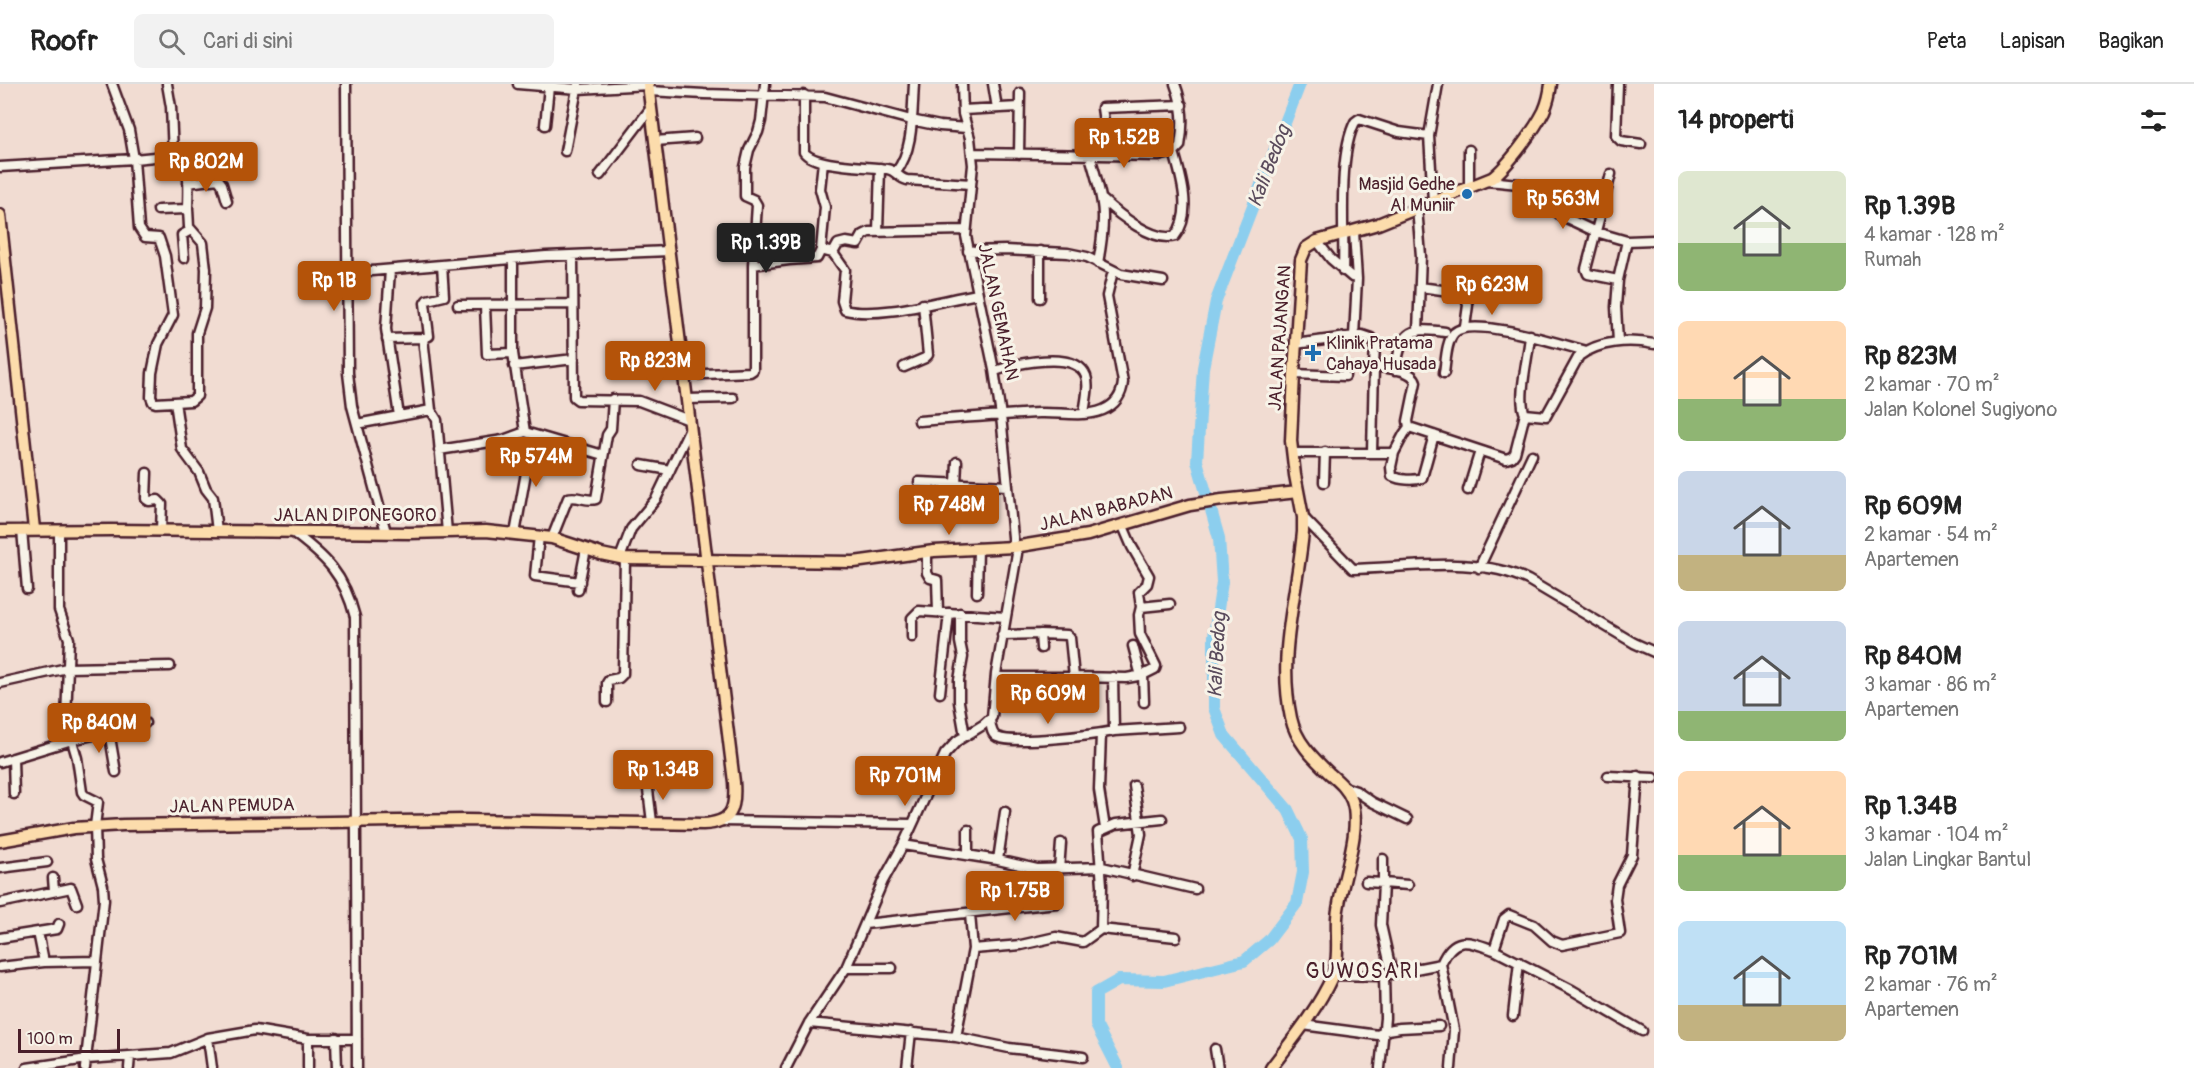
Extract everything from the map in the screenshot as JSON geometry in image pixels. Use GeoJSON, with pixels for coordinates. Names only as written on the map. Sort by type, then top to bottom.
{"type":"FeatureCollection","features":[{"type":"Feature","properties":{"kind":"main road"},"geometry":{"type":"LineString","coordinates":[[1317,241],[1349,233],[1486,181],[1506,165],[1540,119],[1548,102],[1551,84]]}},
{"type":"Feature","properties":{"kind":"main road"},"geometry":{"type":"LineString","coordinates":[[648,86],[734,782],[733,810],[722,821]]}},
{"type":"Feature","properties":{"kind":"main road"},"geometry":{"type":"LineString","coordinates":[[0,215],[34,529]]}},
{"type":"Feature","properties":{"kind":"main road","name":"JALAN PAJANGAN"},"geometry":{"type":"LineString","coordinates":[[1317,241],[1306,248],[1301,260],[1295,344],[1292,453],[1303,517],[1299,571],[1286,650],[1285,671],[1291,718],[1299,738],[1321,766],[1344,787]]}},
{"type":"Feature","properties":{"kind":"main road","name":"JALAN BABADAN"},"geometry":{"type":"LineString","coordinates":[[706,560],[863,561],[927,552],[1014,547],[1066,540],[1190,506],[1222,500],[1298,492]]}},
{"type":"Feature","properties":{"kind":"main road","name":"JALAN DIPONEGORO"},"geometry":{"type":"LineString","coordinates":[[0,531],[34,529],[486,531],[552,538],[623,558],[706,560]]}},
{"type":"Feature","properties":{"kind":"main road"},"geometry":{"type":"LineString","coordinates":[[1271,1068],[1303,1025],[1333,975],[1337,954],[1338,904],[1350,856],[1354,821],[1352,800],[1344,787]]}},
{"type":"Feature","properties":{"kind":"main road","name":"JALAN PEMUDA"},"geometry":{"type":"LineString","coordinates":[[0,841],[95,826],[465,820],[703,824],[722,821]]}},
{"type":"Feature","properties":{"kind":"street"},"geometry":{"type":"LineString","coordinates":[[0,167],[134,159],[173,156],[182,158],[188,183],[191,230],[204,243],[206,268],[205,308],[197,333],[197,395],[193,400],[156,403],[151,397],[152,373],[158,344],[173,315],[164,248],[159,238],[145,237],[139,228],[134,159],[129,130],[112,84]]}},
{"type":"Feature","properties":{"kind":"street"},"geometry":{"type":"LineString","coordinates":[[167,84],[171,107],[173,156]]}},
{"type":"Feature","properties":{"kind":"street"},"geometry":{"type":"LineString","coordinates":[[346,84],[348,373],[357,424],[387,532]]}},
{"type":"Feature","properties":{"kind":"street"},"geometry":{"type":"LineString","coordinates":[[518,84],[549,87],[648,86],[763,95],[825,96],[911,120],[940,126],[967,128]]}},
{"type":"Feature","properties":{"kind":"street"},"geometry":{"type":"LineString","coordinates":[[683,375],[752,371],[753,266],[757,205],[755,201],[745,196],[745,167],[749,150],[761,121],[765,84]]}},
{"type":"Feature","properties":{"kind":"street"},"geometry":{"type":"LineString","coordinates":[[896,172],[905,159],[914,84]]}},
{"type":"Feature","properties":{"kind":"street","name":"JALAN GEMAHAN"},"geometry":{"type":"LineString","coordinates":[[962,84],[963,110],[972,153],[966,230],[968,251],[994,371],[1001,416],[1014,547],[1017,554],[1017,567],[1002,635],[993,714],[990,720]]}},
{"type":"Feature","properties":{"kind":"street"},"geometry":{"type":"LineString","coordinates":[[993,84],[997,108]]}},
{"type":"Feature","properties":{"kind":"street"},"geometry":{"type":"LineString","coordinates":[[972,153],[1159,156],[1174,152],[1181,143],[1183,118],[1182,105],[1174,84]]}},
{"type":"Feature","properties":{"kind":"street"},"geometry":{"type":"LineString","coordinates":[[1433,201],[1429,136],[1438,84]]}},
{"type":"Feature","properties":{"kind":"street"},"geometry":{"type":"LineString","coordinates":[[1618,84],[1616,136],[1623,141],[1641,144]]}},
{"type":"Feature","properties":{"kind":"street"},"geometry":{"type":"LineString","coordinates":[[565,151],[578,86]]}},
{"type":"Feature","properties":{"kind":"street"},"geometry":{"type":"LineString","coordinates":[[545,125],[549,87]]}},
{"type":"Feature","properties":{"kind":"street"},"geometry":{"type":"LineString","coordinates":[[1019,154],[1020,93]]}},
{"type":"Feature","properties":{"kind":"street"},"geometry":{"type":"LineString","coordinates":[[804,95],[804,152],[809,158],[823,162],[891,170],[896,172],[900,178],[907,180],[971,184]]}},
{"type":"Feature","properties":{"kind":"street"},"geometry":{"type":"LineString","coordinates":[[1105,129],[1102,108],[1182,105]]}},
{"type":"Feature","properties":{"kind":"street"},"geometry":{"type":"LineString","coordinates":[[963,110],[1019,107]]}},
{"type":"Feature","properties":{"kind":"street"},"geometry":{"type":"LineString","coordinates":[[600,175],[651,108]]}},
{"type":"Feature","properties":{"kind":"street"},"geometry":{"type":"LineString","coordinates":[[1354,336],[1357,279],[1344,207],[1347,150],[1353,126],[1359,119],[1399,132],[1429,136]]}},
{"type":"Feature","properties":{"kind":"street"},"geometry":{"type":"LineString","coordinates":[[655,141],[695,138]]}},
{"type":"Feature","properties":{"kind":"street"},"geometry":{"type":"LineString","coordinates":[[1469,150],[1469,188]]}},
{"type":"Feature","properties":{"kind":"street"},"geometry":{"type":"LineString","coordinates":[[1103,200],[1133,225],[1165,237],[1175,236],[1182,219],[1184,200],[1182,178],[1174,152]]}},
{"type":"Feature","properties":{"kind":"street"},"geometry":{"type":"LineString","coordinates":[[1089,156],[1103,200],[1104,229],[1098,263]]}},
{"type":"Feature","properties":{"kind":"street"},"geometry":{"type":"LineString","coordinates":[[753,266],[816,258],[821,250],[825,207],[820,189],[823,162]]}},
{"type":"Feature","properties":{"kind":"street"},"geometry":{"type":"LineString","coordinates":[[878,231],[880,168]]}},
{"type":"Feature","properties":{"kind":"street"},"geometry":{"type":"LineString","coordinates":[[1611,174],[1586,269],[1588,274],[1618,280]]}},
{"type":"Feature","properties":{"kind":"street"},"geometry":{"type":"LineString","coordinates":[[188,183],[218,179],[222,184],[226,201]]}},
{"type":"Feature","properties":{"kind":"street"},"geometry":{"type":"LineString","coordinates":[[1486,181],[1519,184],[1553,192],[1557,212],[1560,215],[1596,231],[1627,241],[1654,240]]}},
{"type":"Feature","properties":{"kind":"street"},"geometry":{"type":"LineString","coordinates":[[1417,208],[1421,256],[1418,331]]}},
{"type":"Feature","properties":{"kind":"street"},"geometry":{"type":"LineString","coordinates":[[158,210],[188,209]]}},
{"type":"Feature","properties":{"kind":"street"},"geometry":{"type":"LineString","coordinates":[[184,258],[182,235],[191,230]]}},
{"type":"Feature","properties":{"kind":"street"},"geometry":{"type":"LineString","coordinates":[[833,253],[837,244],[842,242],[858,244],[863,236],[878,231],[966,230]]}},
{"type":"Feature","properties":{"kind":"street"},"geometry":{"type":"LineString","coordinates":[[1343,271],[1349,233]]}},
{"type":"Feature","properties":{"kind":"street"},"geometry":{"type":"LineString","coordinates":[[1317,241],[1326,254],[1352,277]]}},
{"type":"Feature","properties":{"kind":"street"},"geometry":{"type":"LineString","coordinates":[[1618,342],[1616,307],[1618,280],[1627,241]]}},
{"type":"Feature","properties":{"kind":"street"},"geometry":{"type":"LineString","coordinates":[[348,273],[513,259],[669,250]]}},
{"type":"Feature","properties":{"kind":"street"},"geometry":{"type":"LineString","coordinates":[[821,250],[833,253],[845,270],[842,301],[845,310],[871,312],[978,294]]}},
{"type":"Feature","properties":{"kind":"street"},"geometry":{"type":"LineString","coordinates":[[968,251],[1040,250],[1068,253],[1086,257],[1113,271],[1163,281]]}},
{"type":"Feature","properties":{"kind":"street"},"geometry":{"type":"LineString","coordinates":[[1040,250],[1040,298]]}},
{"type":"Feature","properties":{"kind":"street"},"geometry":{"type":"LineString","coordinates":[[1086,257],[1101,250]]}},
{"type":"Feature","properties":{"kind":"street"},"geometry":{"type":"LineString","coordinates":[[573,255],[575,399],[613,399],[647,403],[690,424],[656,499],[631,529],[623,558],[623,674],[607,683],[607,702]]}},
{"type":"Feature","properties":{"kind":"street"},"geometry":{"type":"LineString","coordinates":[[513,259],[513,353],[525,432]]}},
{"type":"Feature","properties":{"kind":"street"},"geometry":{"type":"LineString","coordinates":[[387,339],[423,338],[430,334],[426,301],[444,296],[442,265]]}},
{"type":"Feature","properties":{"kind":"street"},"geometry":{"type":"LineString","coordinates":[[390,270],[386,320],[387,339],[399,416]]}},
{"type":"Feature","properties":{"kind":"street"},"geometry":{"type":"LineString","coordinates":[[919,421],[1041,413],[1084,414],[1108,408],[1116,401],[1122,390],[1123,375],[1107,296],[1113,271]]}},
{"type":"Feature","properties":{"kind":"street"},"geometry":{"type":"LineString","coordinates":[[1420,287],[1464,293],[1468,305],[1465,327]]}},
{"type":"Feature","properties":{"kind":"street"},"geometry":{"type":"LineString","coordinates":[[458,305],[573,304]]}},
{"type":"Feature","properties":{"kind":"street"},"geometry":{"type":"LineString","coordinates":[[904,367],[928,355],[923,304]]}},
{"type":"Feature","properties":{"kind":"street"},"geometry":{"type":"LineString","coordinates":[[485,306],[487,354],[513,353]]}},
{"type":"Feature","properties":{"kind":"street"},"geometry":{"type":"LineString","coordinates":[[1444,373],[1449,342],[1453,334],[1465,327],[1530,335],[1586,351]]}},
{"type":"Feature","properties":{"kind":"street"},"geometry":{"type":"LineString","coordinates":[[1395,370],[1399,346],[1408,335],[1424,329],[1445,332]]}},
{"type":"Feature","properties":{"kind":"street"},"geometry":{"type":"LineString","coordinates":[[1409,428],[1506,459],[1512,457],[1525,414],[1523,395],[1530,335]]}},
{"type":"Feature","properties":{"kind":"street"},"geometry":{"type":"LineString","coordinates":[[1295,344],[1354,336],[1366,336],[1374,341],[1372,452]]}},
{"type":"Feature","properties":{"kind":"street"},"geometry":{"type":"LineString","coordinates":[[423,338],[431,410],[436,417],[447,532]]}},
{"type":"Feature","properties":{"kind":"street"},"geometry":{"type":"LineString","coordinates":[[1525,414],[1546,416],[1579,356],[1586,351],[1618,342],[1654,344]]}},
{"type":"Feature","properties":{"kind":"street"},"geometry":{"type":"LineString","coordinates":[[514,366],[574,359]]}},
{"type":"Feature","properties":{"kind":"street"},"geometry":{"type":"LineString","coordinates":[[994,371],[1016,364],[1051,360],[1059,360],[1079,368],[1087,378],[1084,414]]}},
{"type":"Feature","properties":{"kind":"street"},"geometry":{"type":"LineString","coordinates":[[1374,366],[1413,375],[1416,380],[1408,421],[1409,428],[1394,453],[1392,476],[1399,479],[1421,479],[1434,435]]}},
{"type":"Feature","properties":{"kind":"street"},"geometry":{"type":"LineString","coordinates":[[1294,374],[1345,376]]}},
{"type":"Feature","properties":{"kind":"street"},"geometry":{"type":"LineString","coordinates":[[687,399],[733,398]]}},
{"type":"Feature","properties":{"kind":"street"},"geometry":{"type":"LineString","coordinates":[[552,538],[568,498],[596,499],[606,435],[611,429],[613,399]]}},
{"type":"Feature","properties":{"kind":"street"},"geometry":{"type":"LineString","coordinates":[[175,402],[182,450],[199,472],[206,489],[213,498],[217,531]]}},
{"type":"Feature","properties":{"kind":"street"},"geometry":{"type":"LineString","coordinates":[[357,424],[431,410]]}},
{"type":"Feature","properties":{"kind":"street"},"geometry":{"type":"LineString","coordinates":[[439,450],[503,440],[525,432],[603,455]]}},
{"type":"Feature","properties":{"kind":"street"},"geometry":{"type":"LineString","coordinates":[[515,534],[527,467],[542,437]]}},
{"type":"Feature","properties":{"kind":"street"},"geometry":{"type":"LineString","coordinates":[[1468,490],[1480,451]]}},
{"type":"Feature","properties":{"kind":"street"},"geometry":{"type":"LineString","coordinates":[[1324,483],[1325,452]]}},
{"type":"Feature","properties":{"kind":"street"},"geometry":{"type":"LineString","coordinates":[[1292,453],[1394,453]]}},
{"type":"Feature","properties":{"kind":"street"},"geometry":{"type":"LineString","coordinates":[[1479,568],[1532,455]]}},
{"type":"Feature","properties":{"kind":"street"},"geometry":{"type":"LineString","coordinates":[[956,484],[957,462]]}},
{"type":"Feature","properties":{"kind":"street"},"geometry":{"type":"LineString","coordinates":[[641,465],[670,470]]}},
{"type":"Feature","properties":{"kind":"street"},"geometry":{"type":"LineString","coordinates":[[147,473],[146,498],[149,501],[160,501],[161,530]]}},
{"type":"Feature","properties":{"kind":"street"},"geometry":{"type":"LineString","coordinates":[[919,482],[1008,486]]}},
{"type":"Feature","properties":{"kind":"street"},"geometry":{"type":"LineString","coordinates":[[1303,517],[1353,569],[1446,564],[1520,576],[1634,643],[1654,652]]}},
{"type":"Feature","properties":{"kind":"street"},"geometry":{"type":"LineString","coordinates":[[996,677],[1113,676],[1127,678],[1142,676],[1155,669],[1156,666],[1140,634],[1139,615],[1142,607],[1139,592],[1147,584],[1149,576],[1123,526]]}},
{"type":"Feature","properties":{"kind":"street"},"geometry":{"type":"LineString","coordinates":[[22,530],[27,589]]}},
{"type":"Feature","properties":{"kind":"street"},"geometry":{"type":"LineString","coordinates":[[60,530],[59,606],[69,639],[66,720],[82,792],[98,802],[95,826],[96,859],[104,900],[86,1063]]}},
{"type":"Feature","properties":{"kind":"street"},"geometry":{"type":"LineString","coordinates":[[291,531],[334,568],[350,596],[356,617],[357,1068]]}},
{"type":"Feature","properties":{"kind":"street"},"geometry":{"type":"LineString","coordinates":[[539,537],[535,576],[579,586],[586,549]]}},
{"type":"Feature","properties":{"kind":"street"},"geometry":{"type":"LineString","coordinates":[[977,593],[978,548]]}},
{"type":"Feature","properties":{"kind":"street"},"geometry":{"type":"LineString","coordinates":[[927,552],[927,573],[930,578],[937,580],[938,612]]}},
{"type":"Feature","properties":{"kind":"street"},"geometry":{"type":"LineString","coordinates":[[1142,607],[1170,604]]}},
{"type":"Feature","properties":{"kind":"street"},"geometry":{"type":"LineString","coordinates":[[912,637],[912,618],[923,611],[1006,617]]}},
{"type":"Feature","properties":{"kind":"street"},"geometry":{"type":"LineString","coordinates":[[940,693],[949,613]]}},
{"type":"Feature","properties":{"kind":"street"},"geometry":{"type":"LineString","coordinates":[[960,613],[960,642],[963,657],[959,680],[959,702],[964,736]]}},
{"type":"Feature","properties":{"kind":"street"},"geometry":{"type":"LineString","coordinates":[[1040,634],[1041,648]]}},
{"type":"Feature","properties":{"kind":"street"},"geometry":{"type":"LineString","coordinates":[[1002,635],[1067,635],[1070,638],[1074,677]]}},
{"type":"Feature","properties":{"kind":"street"},"geometry":{"type":"LineString","coordinates":[[1133,646],[1142,676],[1144,702]]}},
{"type":"Feature","properties":{"kind":"street"},"geometry":{"type":"LineString","coordinates":[[0,683],[67,668],[170,666]]}},
{"type":"Feature","properties":{"kind":"street"},"geometry":{"type":"LineString","coordinates":[[1113,676],[1114,731]]}},
{"type":"Feature","properties":{"kind":"street"},"geometry":{"type":"LineString","coordinates":[[786,1068],[809,1023],[846,968],[883,881],[950,747],[990,720],[993,733],[998,737],[1023,740],[1179,727]]}},
{"type":"Feature","properties":{"kind":"street"},"geometry":{"type":"LineString","coordinates":[[0,762],[72,740],[145,723]]}},
{"type":"Feature","properties":{"kind":"street"},"geometry":{"type":"LineString","coordinates":[[109,731],[116,772]]}},
{"type":"Feature","properties":{"kind":"street"},"geometry":{"type":"LineString","coordinates":[[1101,734],[1099,790],[1105,828]]}},
{"type":"Feature","properties":{"kind":"street"},"geometry":{"type":"LineString","coordinates":[[13,758],[14,794]]}},
{"type":"Feature","properties":{"kind":"street"},"geometry":{"type":"LineString","coordinates":[[1608,776],[1654,778]]}},
{"type":"Feature","properties":{"kind":"street"},"geometry":{"type":"LineString","coordinates":[[1494,950],[1504,919],[1509,915],[1534,925],[1552,941],[1562,945],[1620,933],[1615,899],[1617,885],[1632,855],[1638,776]]}},
{"type":"Feature","properties":{"kind":"street"},"geometry":{"type":"LineString","coordinates":[[647,782],[652,822]]}},
{"type":"Feature","properties":{"kind":"street"},"geometry":{"type":"LineString","coordinates":[[1132,876],[1140,840],[1134,786]]}},
{"type":"Feature","properties":{"kind":"street"},"geometry":{"type":"LineString","coordinates":[[1344,787],[1356,791],[1371,802],[1407,819]]}},
{"type":"Feature","properties":{"kind":"street"},"geometry":{"type":"LineString","coordinates":[[733,810],[747,821]]}},
{"type":"Feature","properties":{"kind":"street"},"geometry":{"type":"LineString","coordinates":[[998,860],[1005,812]]}},
{"type":"Feature","properties":{"kind":"street"},"geometry":{"type":"LineString","coordinates":[[1101,929],[1102,867],[1098,835],[1100,830],[1116,824],[1162,819]]}},
{"type":"Feature","properties":{"kind":"street"},"geometry":{"type":"LineString","coordinates":[[722,821],[912,824]]}},
{"type":"Feature","properties":{"kind":"street"},"geometry":{"type":"LineString","coordinates":[[968,830],[968,855]]}},
{"type":"Feature","properties":{"kind":"street"},"geometry":{"type":"LineString","coordinates":[[1059,870],[1062,843]]}},
{"type":"Feature","properties":{"kind":"street"},"geometry":{"type":"LineString","coordinates":[[903,845],[998,860],[1037,869],[1102,867],[1132,876],[1196,889]]}},
{"type":"Feature","properties":{"kind":"street"},"geometry":{"type":"LineString","coordinates":[[1380,1068],[1388,974],[1381,925],[1383,859]]}},
{"type":"Feature","properties":{"kind":"street"},"geometry":{"type":"LineString","coordinates":[[0,868],[47,862]]}},
{"type":"Feature","properties":{"kind":"street"},"geometry":{"type":"LineString","coordinates":[[53,878],[54,891]]}},
{"type":"Feature","properties":{"kind":"street"},"geometry":{"type":"LineString","coordinates":[[1366,882],[1408,885]]}},
{"type":"Feature","properties":{"kind":"street"},"geometry":{"type":"LineString","coordinates":[[0,903],[72,888],[77,904]]}},
{"type":"Feature","properties":{"kind":"street"},"geometry":{"type":"LineString","coordinates":[[865,924],[1057,903]]}},
{"type":"Feature","properties":{"kind":"street"},"geometry":{"type":"LineString","coordinates":[[956,1037],[973,949],[970,914]]}},
{"type":"Feature","properties":{"kind":"street"},"geometry":{"type":"LineString","coordinates":[[0,938],[57,929],[58,924]]}},
{"type":"Feature","properties":{"kind":"street"},"geometry":{"type":"LineString","coordinates":[[973,949],[1021,945],[1056,937],[1083,942],[1101,929],[1176,937]]}},
{"type":"Feature","properties":{"kind":"street"},"geometry":{"type":"LineString","coordinates":[[38,932],[44,962]]}},
{"type":"Feature","properties":{"kind":"street"},"geometry":{"type":"LineString","coordinates":[[1451,1068],[1454,1030],[1441,964],[1446,951],[1455,944],[1467,943],[1494,950],[1572,990],[1642,1031]]}},
{"type":"Feature","properties":{"kind":"street"},"geometry":{"type":"LineString","coordinates":[[0,967],[44,962],[97,961]]}},
{"type":"Feature","properties":{"kind":"street"},"geometry":{"type":"LineString","coordinates":[[1513,1016],[1519,962]]}},
{"type":"Feature","properties":{"kind":"street"},"geometry":{"type":"LineString","coordinates":[[1333,975],[1388,974],[1441,964]]}},
{"type":"Feature","properties":{"kind":"street"},"geometry":{"type":"LineString","coordinates":[[846,968],[892,968]]}},
{"type":"Feature","properties":{"kind":"street"},"geometry":{"type":"LineString","coordinates":[[809,1023],[956,1037],[1009,1048],[1083,1057]]}},
{"type":"Feature","properties":{"kind":"street"},"geometry":{"type":"LineString","coordinates":[[1303,1025],[1378,1035],[1387,1030],[1400,1028],[1439,1026]]}},
{"type":"Feature","properties":{"kind":"street"},"geometry":{"type":"LineString","coordinates":[[27,1068],[171,1053],[208,1038],[255,1030],[308,1040],[357,1039]]}},
{"type":"Feature","properties":{"kind":"street"},"geometry":{"type":"LineString","coordinates":[[907,1068],[911,1032]]}},
{"type":"Feature","properties":{"kind":"street"},"geometry":{"type":"LineString","coordinates":[[208,1038],[212,1068]]}},
{"type":"Feature","properties":{"kind":"street"},"geometry":{"type":"LineString","coordinates":[[336,1038],[337,1068]]}},
{"type":"Feature","properties":{"kind":"street"},"geometry":{"type":"LineString","coordinates":[[308,1040],[308,1068]]}},
{"type":"Feature","properties":{"kind":"street"},"geometry":{"type":"LineString","coordinates":[[1215,1048],[1218,1068]]}},
{"type":"Feature","properties":{"kind":"street"},"geometry":{"type":"LineString","coordinates":[[129,1056],[129,1068]]}},
{"type":"Feature","properties":{"kind":"waterway","name":"Kali Bedog"},"geometry":{"type":"LineString","coordinates":[[1118,1068],[1096,1025],[1096,993],[1119,980],[1164,981],[1244,961],[1269,940],[1297,903],[1303,872],[1302,839],[1288,810],[1224,735],[1214,708],[1214,636],[1222,582],[1219,538],[1197,461],[1203,368],[1216,301],[1300,84]]}},
{"type":"Feature","properties":{"kind":"place","name":"Masjid Gedhe Al Muniir"},"geometry":{"type":"Point","coordinates":[1467,194]}},
{"type":"Feature","properties":{"kind":"place","name":"Klinik Pratama Cahaya Husada"},"geometry":{"type":"Point","coordinates":[1313,353]}},
{"type":"Feature","properties":{"kind":"district","name":"GUWOSARI"},"geometry":{"type":"Point","coordinates":[1363,971]}}]}
